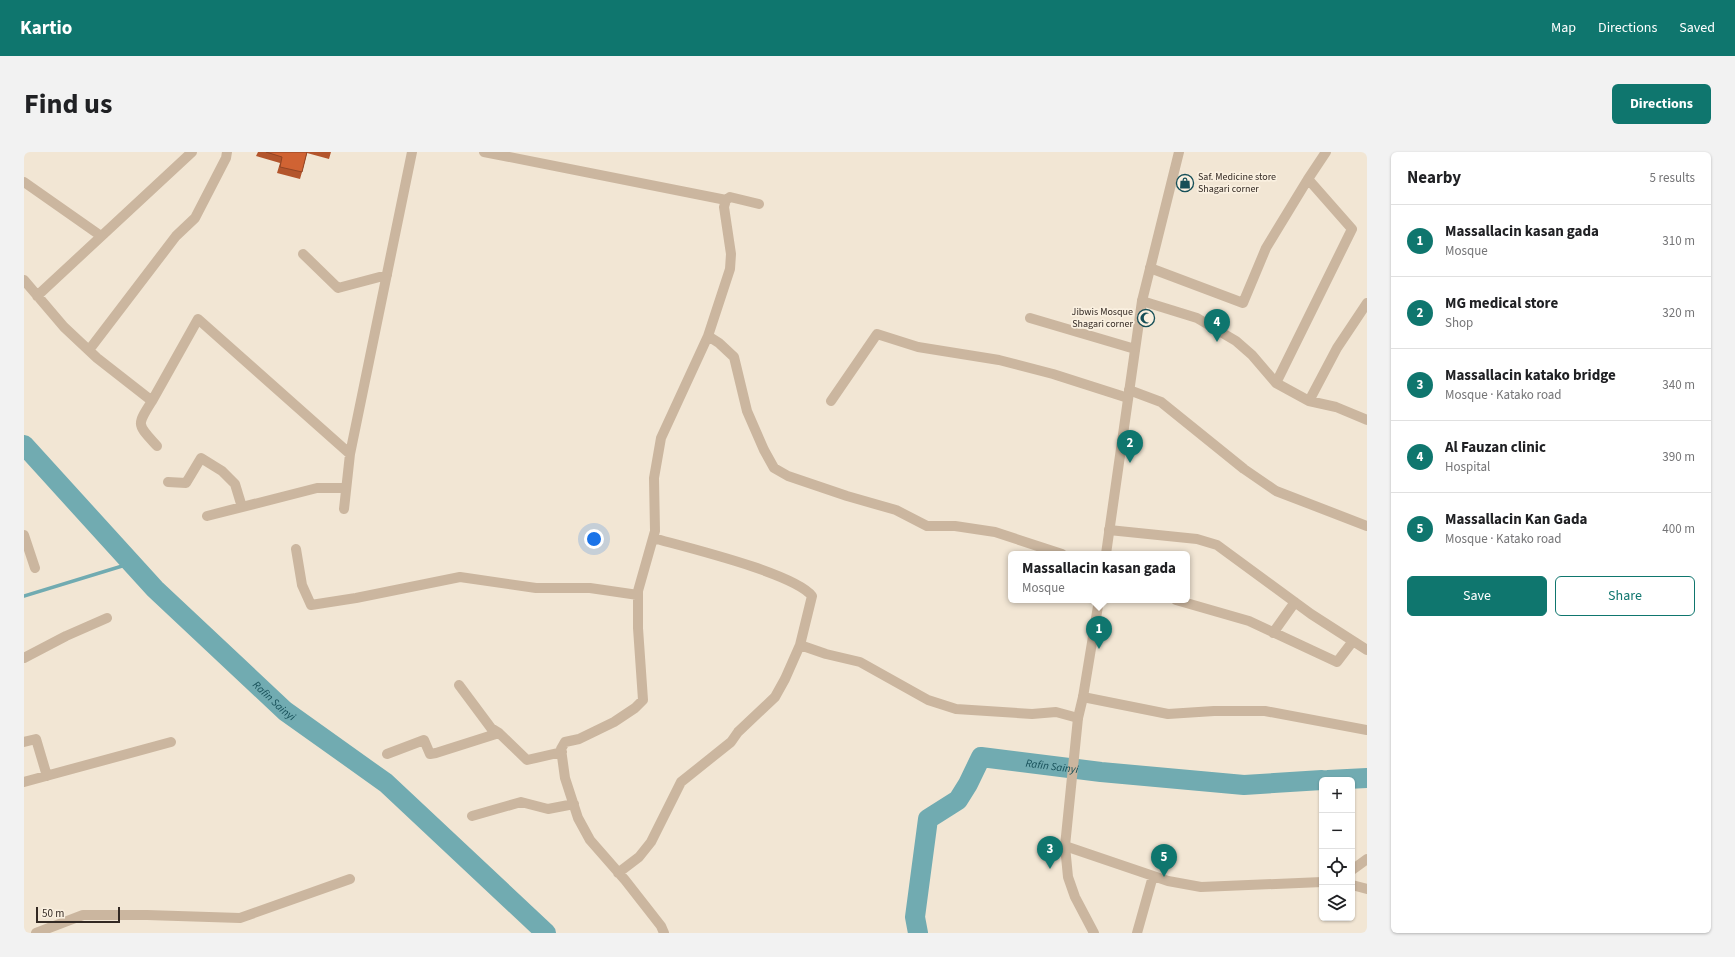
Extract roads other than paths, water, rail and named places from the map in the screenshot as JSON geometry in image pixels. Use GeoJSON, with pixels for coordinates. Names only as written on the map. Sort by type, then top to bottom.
{"type":"FeatureCollection","features":[{"type":"Feature","properties":{"kind":"street"},"geometry":{"type":"LineString","coordinates":[[37,296],[192,152]]}},
{"type":"Feature","properties":{"kind":"street"},"geometry":{"type":"LineString","coordinates":[[89,350],[176,236],[195,218],[228,152]]}},
{"type":"Feature","properties":{"kind":"street"},"geometry":{"type":"LineString","coordinates":[[344,509],[350,454],[412,152]]}},
{"type":"Feature","properties":{"kind":"street"},"geometry":{"type":"LineString","coordinates":[[484,152],[726,200],[730,197],[759,204]]}},
{"type":"Feature","properties":{"kind":"street"},"geometry":{"type":"LineString","coordinates":[[1106,551],[1142,301],[1179,152]]}},
{"type":"Feature","properties":{"kind":"street"},"geometry":{"type":"LineString","coordinates":[[1150,268],[1243,302],[1266,248],[1326,152]]}},
{"type":"Feature","properties":{"kind":"street"},"geometry":{"type":"LineString","coordinates":[[1276,383],[1352,230],[1308,179]]}},
{"type":"Feature","properties":{"kind":"street"},"geometry":{"type":"LineString","coordinates":[[24,182],[101,236]]}},
{"type":"Feature","properties":{"kind":"street"},"geometry":{"type":"LineString","coordinates":[[664,933],[661,926],[590,840],[578,818],[565,778],[561,748],[565,742],[579,739],[614,722],[635,708],[643,700],[638,628],[638,595],[655,531],[654,478],[661,438],[708,336],[730,269],[731,254],[724,207],[726,200]]}},
{"type":"Feature","properties":{"kind":"street"},"geometry":{"type":"LineString","coordinates":[[303,254],[338,288],[387,275]]}},
{"type":"Feature","properties":{"kind":"street"},"geometry":{"type":"LineString","coordinates":[[24,280],[64,327],[89,350],[152,401]]}},
{"type":"Feature","properties":{"kind":"street"},"geometry":{"type":"LineString","coordinates":[[1142,301],[1197,318],[1236,341],[1252,355],[1276,383],[1309,401],[1336,407],[1367,420]]}},
{"type":"Feature","properties":{"kind":"street"},"geometry":{"type":"LineString","coordinates":[[1309,401],[1336,348],[1367,303]]}},
{"type":"Feature","properties":{"kind":"street"},"geometry":{"type":"LineString","coordinates":[[1030,318],[1135,349]]}},
{"type":"Feature","properties":{"kind":"street"},"geometry":{"type":"LineString","coordinates":[[157,446],[144,432],[140,424],[140,420],[198,319],[350,454]]}},
{"type":"Feature","properties":{"kind":"street"},"geometry":{"type":"LineString","coordinates":[[831,402],[877,334],[918,347],[999,360],[1161,402],[1244,469],[1276,491],[1367,526]]}},
{"type":"Feature","properties":{"kind":"street"},"geometry":{"type":"LineString","coordinates":[[708,336],[719,343],[734,357],[748,411],[764,450],[774,468],[788,476],[847,496],[896,510],[927,526],[955,526],[995,532],[1053,551]]}},
{"type":"Feature","properties":{"kind":"street"},"geometry":{"type":"LineString","coordinates":[[168,482],[186,483],[201,458],[222,471],[235,484],[242,507]]}},
{"type":"Feature","properties":{"kind":"street"},"geometry":{"type":"LineString","coordinates":[[207,516],[317,488],[346,488]]}},
{"type":"Feature","properties":{"kind":"street"},"geometry":{"type":"LineString","coordinates":[[1109,530],[1197,539],[1217,544],[1296,602],[1367,650]]}},
{"type":"Feature","properties":{"kind":"street"},"geometry":{"type":"LineString","coordinates":[[24,535],[35,568]]}},
{"type":"Feature","properties":{"kind":"street"},"geometry":{"type":"LineString","coordinates":[[618,873],[639,857],[651,842],[681,782],[731,742],[738,732],[775,697],[786,679],[800,645],[812,596],[808,590],[787,579],[653,538]]}},
{"type":"Feature","properties":{"kind":"street"},"geometry":{"type":"LineString","coordinates":[[296,549],[302,585],[311,605],[363,597],[460,577],[536,588],[590,588],[638,595]]}},
{"type":"Feature","properties":{"kind":"street"},"geometry":{"type":"LineString","coordinates":[[1273,632],[1296,602]]}},
{"type":"Feature","properties":{"kind":"street"},"geometry":{"type":"LineString","coordinates":[[1094,933],[1075,897],[1068,877],[1065,846],[1078,718],[1083,697],[1098,603]]}},
{"type":"Feature","properties":{"kind":"street"},"geometry":{"type":"LineString","coordinates":[[1186,603],[1248,621],[1337,662],[1353,641]]}},
{"type":"Feature","properties":{"kind":"street"},"geometry":{"type":"LineString","coordinates":[[24,658],[66,636],[107,618]]}},
{"type":"Feature","properties":{"kind":"street"},"geometry":{"type":"LineString","coordinates":[[800,645],[826,654],[860,662],[928,700],[956,709],[1032,714],[1056,712],[1078,718]]}},
{"type":"Feature","properties":{"kind":"street"},"geometry":{"type":"LineString","coordinates":[[459,685],[491,728],[499,733],[527,760],[562,752]]}},
{"type":"Feature","properties":{"kind":"street"},"geometry":{"type":"LineString","coordinates":[[1083,697],[1168,714],[1214,711],[1265,711],[1367,730]]}},
{"type":"Feature","properties":{"kind":"street"},"geometry":{"type":"LineString","coordinates":[[387,754],[424,740],[430,754],[436,753],[499,733]]}},
{"type":"Feature","properties":{"kind":"street"},"geometry":{"type":"LineString","coordinates":[[24,742],[36,739],[47,776]]}},
{"type":"Feature","properties":{"kind":"street"},"geometry":{"type":"LineString","coordinates":[[24,782],[171,742]]}},
{"type":"Feature","properties":{"kind":"street"},"geometry":{"type":"LineString","coordinates":[[472,816],[521,802],[548,809],[574,804]]}},
{"type":"Feature","properties":{"kind":"street"},"geometry":{"type":"LineString","coordinates":[[1065,846],[1168,882],[1201,888],[1319,882]]}},
{"type":"Feature","properties":{"kind":"street"},"geometry":{"type":"LineString","coordinates":[[1355,868],[1367,859]]}},
{"type":"Feature","properties":{"kind":"street"},"geometry":{"type":"LineString","coordinates":[[1137,933],[1153,876]]}},
{"type":"Feature","properties":{"kind":"street"},"geometry":{"type":"LineString","coordinates":[[36,933],[83,915],[147,915],[240,918],[350,879]]}},
{"type":"Feature","properties":{"kind":"street"},"geometry":{"type":"LineString","coordinates":[[1355,886],[1367,888]]}},
{"type":"Feature","properties":{"kind":"waterway","name":"Rafin Sainyi"},"geometry":{"type":"LineString","coordinates":[[24,445],[155,589],[285,711],[386,783],[546,933]]}},
{"type":"Feature","properties":{"kind":"waterway"},"geometry":{"type":"LineString","coordinates":[[24,596],[132,563]]}},
{"type":"Feature","properties":{"kind":"waterway","name":"Rafin Sainyi"},"geometry":{"type":"LineString","coordinates":[[918,933],[915,917],[928,819],[958,800],[968,784],[981,757],[1101,772],[1244,785],[1319,780]]}},
{"type":"Feature","properties":{"kind":"waterway","name":"Rafin Sainyi"},"geometry":{"type":"LineString","coordinates":[[1355,779],[1367,778]]}},
{"type":"Feature","properties":{"kind":"place","name":"Saf. Medicine store Shagari corner"},"geometry":{"type":"Point","coordinates":[1185,183]}},
{"type":"Feature","properties":{"kind":"place","name":"Jibwis Mosque Shagari corner"},"geometry":{"type":"Point","coordinates":[1146,318]}},
{"type":"Feature","properties":{"kind":"place","name":"Al Fauzan clinic"},"geometry":{"type":"Point","coordinates":[1217,342]}},
{"type":"Feature","properties":{"kind":"place","name":"MG medical store"},"geometry":{"type":"Point","coordinates":[1130,463]}},
{"type":"Feature","properties":{"kind":"place","name":"Massallacin kasan gada"},"geometry":{"type":"Point","coordinates":[1099,649]}},
{"type":"Feature","properties":{"kind":"place","name":"Massallacin katako bridge"},"geometry":{"type":"Point","coordinates":[1050,869]}},
{"type":"Feature","properties":{"kind":"place","name":"Massallacin Kan Gada"},"geometry":{"type":"Point","coordinates":[1164,877]}}]}
